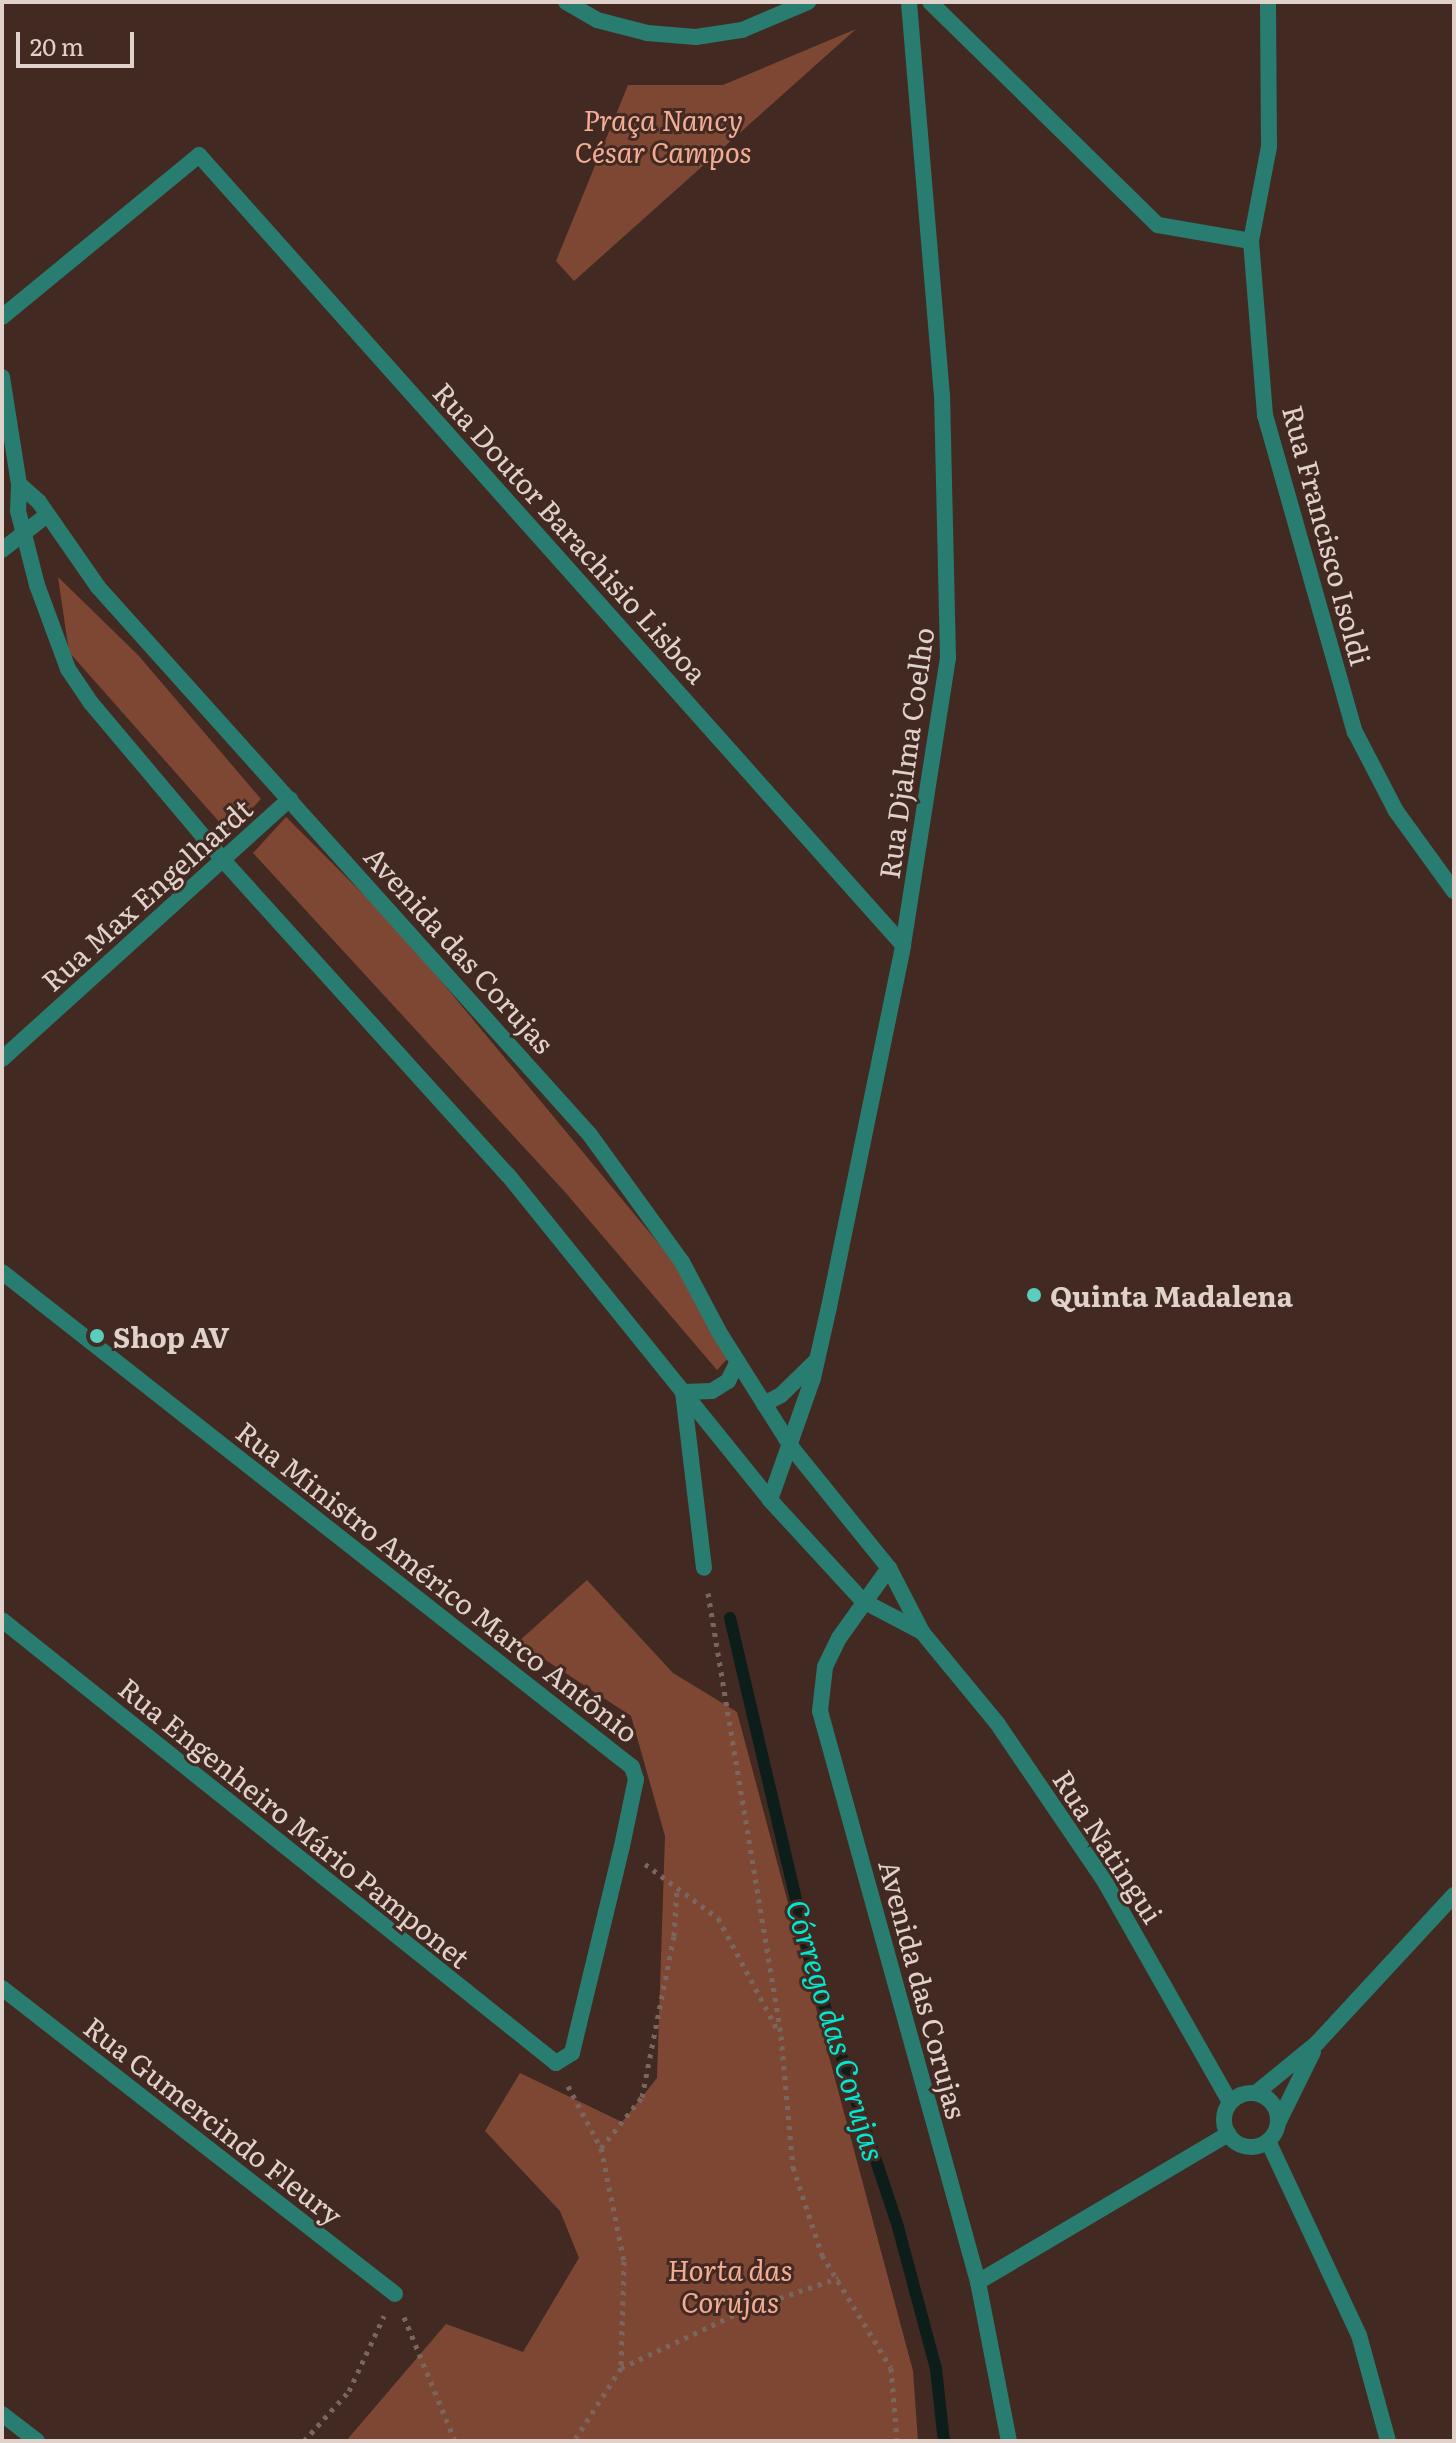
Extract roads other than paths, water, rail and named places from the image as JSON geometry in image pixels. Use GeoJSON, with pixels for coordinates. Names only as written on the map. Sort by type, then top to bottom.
{"type":"FeatureCollection","features":[{"type":"Feature","properties":{"kind":"street"},"geometry":{"type":"LineString","coordinates":[[566,2],[597,20],[647,33],[696,37],[742,30],[808,2]]}},
{"type":"Feature","properties":{"kind":"street","name":"Rua Djalma Coelho"},"geometry":{"type":"LineString","coordinates":[[770,1500],[792,1448],[817,1359],[903,945],[940,726],[950,584],[942,396],[909,2]]}},
{"type":"Feature","properties":{"kind":"street"},"geometry":{"type":"LineString","coordinates":[[930,2],[1158,225],[1251,241]]}},
{"type":"Feature","properties":{"kind":"street","name":"Rua Francisco Isoldi"},"geometry":{"type":"LineString","coordinates":[[1268,2],[1269,147],[1251,241],[1265,415],[1355,732],[1396,811],[1454,891]]}},
{"type":"Feature","properties":{"kind":"street","name":"Rua Doutor Barachisio Lisboa"},"geometry":{"type":"LineString","coordinates":[[2,317],[199,155],[903,945]]}},
{"type":"Feature","properties":{"kind":"street"},"geometry":{"type":"LineString","coordinates":[[2,377],[19,484],[22,531],[68,669],[223,860],[508,1175],[770,1500]]}},
{"type":"Feature","properties":{"kind":"street","name":"Avenida das Corujas"},"geometry":{"type":"LineString","coordinates":[[19,484],[47,515],[98,587],[590,1135],[682,1262],[737,1363],[792,1448]]}},
{"type":"Feature","properties":{"kind":"street"},"geometry":{"type":"LineString","coordinates":[[2,550],[22,531],[47,515]]}},
{"type":"Feature","properties":{"kind":"street","name":"Rua Max Engelhardt"},"geometry":{"type":"LineString","coordinates":[[2,1059],[290,799]]}},
{"type":"Feature","properties":{"kind":"street","name":"Rua Ministro Américo Marco Antônio"},"geometry":{"type":"LineString","coordinates":[[2,1272],[628,1763],[636,1779],[576,2044],[567,2059],[556,2063]]}},
{"type":"Feature","properties":{"kind":"street"},"geometry":{"type":"LineString","coordinates":[[764,1404],[794,1384],[817,1359]]}},
{"type":"Feature","properties":{"kind":"street"},"geometry":{"type":"LineString","coordinates":[[683,1392],[712,1391],[728,1381],[737,1363]]}},
{"type":"Feature","properties":{"kind":"street"},"geometry":{"type":"LineString","coordinates":[[683,1392],[704,1568]]}},
{"type":"Feature","properties":{"kind":"street","name":"Rua Natingui"},"geometry":{"type":"LineString","coordinates":[[792,1448],[889,1568],[922,1632],[997,1723],[1105,1882],[1230,2102]]}},
{"type":"Feature","properties":{"kind":"street","name":"Rua Natingui"},"geometry":{"type":"LineString","coordinates":[[770,1500],[863,1601],[922,1632]]}},
{"type":"Feature","properties":{"kind":"street","name":"Avenida das Corujas"},"geometry":{"type":"LineString","coordinates":[[889,1568],[863,1601],[825,1667],[820,1711],[978,2282],[1009,2441]]}},
{"type":"Feature","properties":{"kind":"street","name":"Rua Engenheiro Mário Pamponet"},"geometry":{"type":"LineString","coordinates":[[2,1620],[556,2063]]}},
{"type":"Feature","properties":{"kind":"street"},"geometry":{"type":"LineString","coordinates":[[1317,2043],[1268,2141],[1251,2147],[1228,2134],[1223,2118],[1230,2102],[1256,2093],[1317,2043],[1454,1895]]}},
{"type":"Feature","properties":{"kind":"street","name":"Rua Gumercindo Fleury"},"geometry":{"type":"LineString","coordinates":[[2,1988],[395,2294]]}},
{"type":"Feature","properties":{"kind":"street"},"geometry":{"type":"LineString","coordinates":[[1256,2093],[1272,2103],[1278,2123]]}},
{"type":"Feature","properties":{"kind":"street"},"geometry":{"type":"LineString","coordinates":[[978,2282],[1228,2134]]}},
{"type":"Feature","properties":{"kind":"street"},"geometry":{"type":"LineString","coordinates":[[1268,2141],[1359,2335],[1388,2441]]}},
{"type":"Feature","properties":{"kind":"street"},"geometry":{"type":"LineString","coordinates":[[2,2414],[37,2441]]}},
{"type":"Feature","properties":{"kind":"waterway","name":"Córrego das Corujas"},"geometry":{"type":"LineString","coordinates":[[730,1618],[812,1968],[898,2227],[936,2369],[944,2441]]}},
{"type":"Feature","properties":{"kind":"place","name":"Quinta Madalena"},"geometry":{"type":"Point","coordinates":[1034,1295]}},
{"type":"Feature","properties":{"kind":"place","name":"Shop AV"},"geometry":{"type":"Point","coordinates":[97,1336]}},
{"type":"Feature","properties":{"kind":"park label","name":"Praça Nancy César Campos"},"geometry":{"type":"Point","coordinates":[663,135]}},
{"type":"Feature","properties":{"kind":"park label","name":"Horta das Corujas"},"geometry":{"type":"Point","coordinates":[730,2285]}}]}
